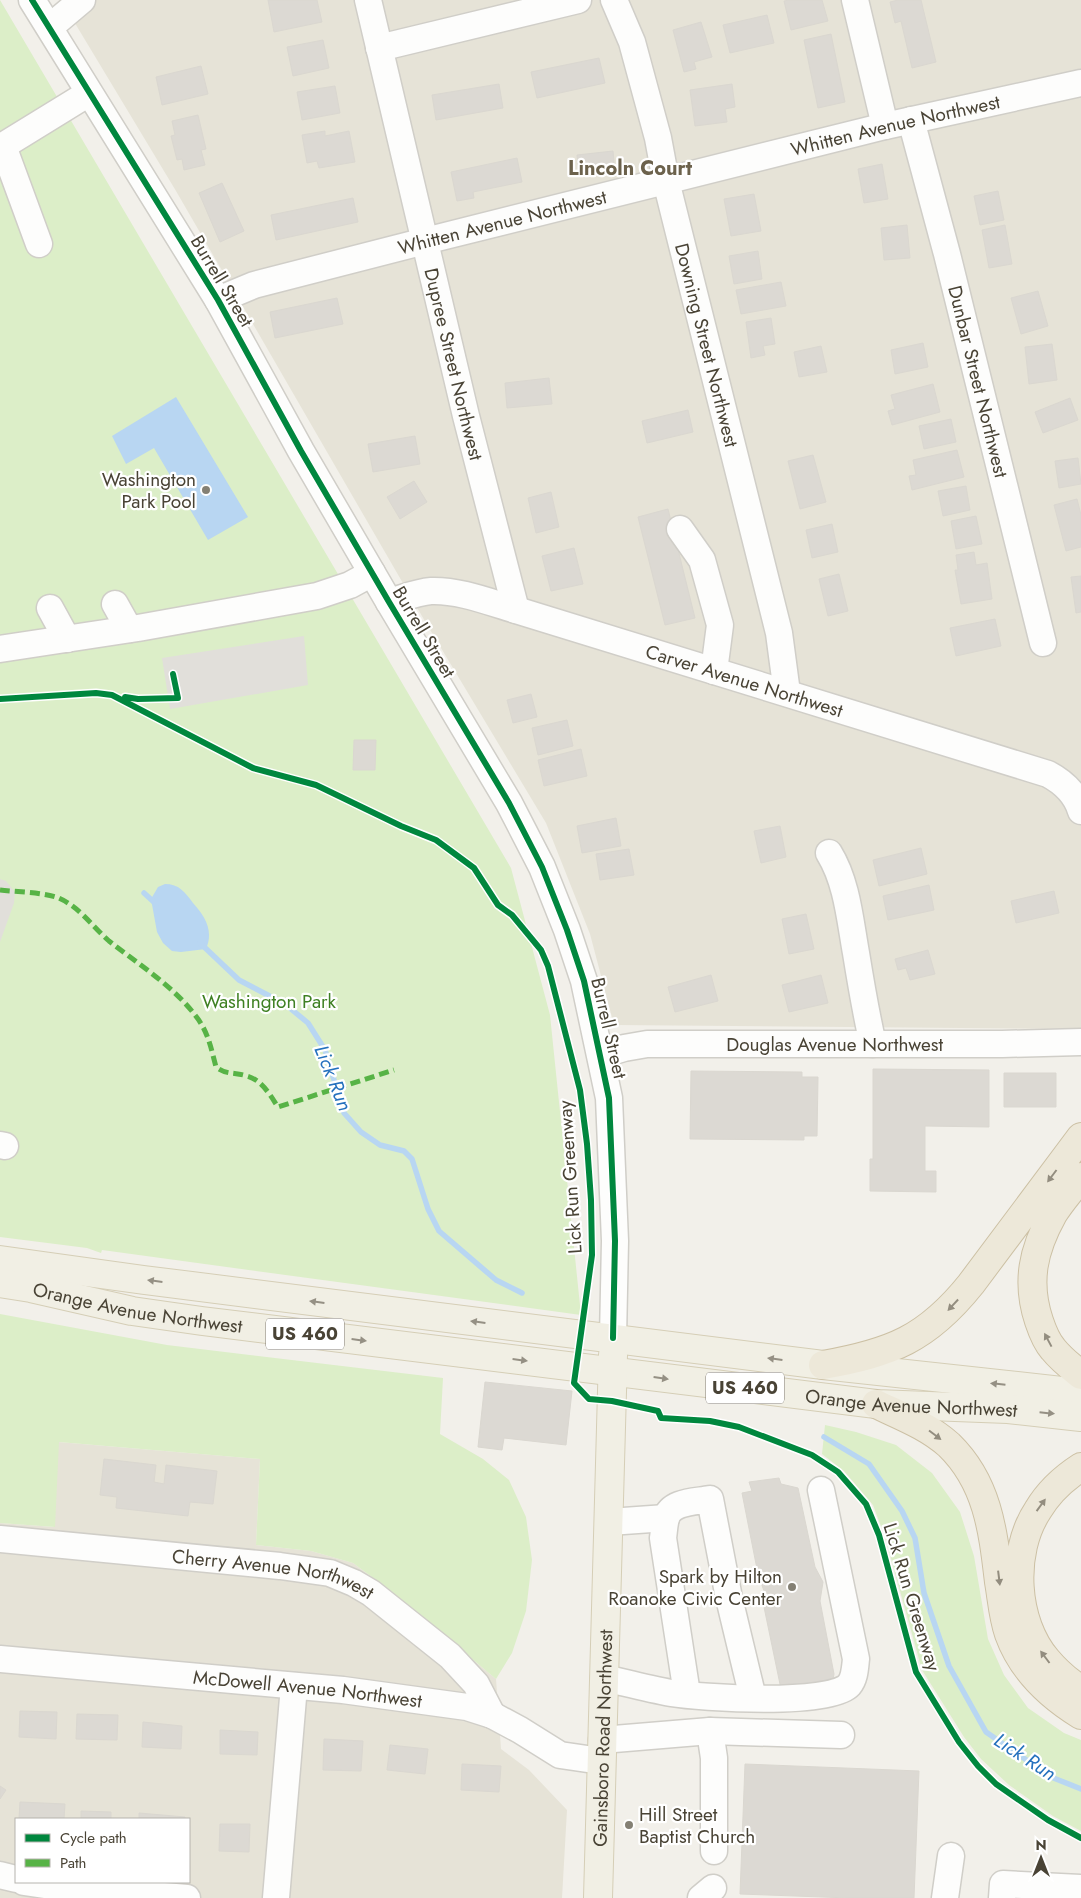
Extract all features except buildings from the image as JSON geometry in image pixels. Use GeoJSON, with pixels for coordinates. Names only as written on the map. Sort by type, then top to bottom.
{"type":"FeatureCollection","features":[{"type":"Feature","properties":{"kind":"highway"},"geometry":{"type":"LineString","coordinates":[[823,1365],[857,1359],[889,1349],[914,1337],[934,1323],[952,1306],[970,1284],[1081,1137]]}},
{"type":"Feature","properties":{"kind":"highway"},"geometry":{"type":"LineString","coordinates":[[1081,1177],[1054,1213],[1041,1239],[1034,1261],[1032,1283],[1034,1305],[1048,1342],[1064,1362],[1081,1375]]}},
{"type":"Feature","properties":{"kind":"highway"},"geometry":{"type":"LineString","coordinates":[[876,1404],[912,1420],[932,1432],[949,1446],[977,1484],[989,1514],[1003,1608],[1009,1634],[1019,1655],[1038,1682],[1059,1702],[1081,1715]]}},
{"type":"Feature","properties":{"kind":"highway"},"geometry":{"type":"LineString","coordinates":[[1081,1467],[1053,1490],[1037,1510],[1026,1536],[1020,1562],[1019,1578],[1021,1602],[1033,1639],[1046,1660],[1066,1680],[1081,1690]]}},
{"type":"Feature","properties":{"kind":"main road","name":"Orange Avenue Northwest"},"geometry":{"type":"LineString","coordinates":[[0,1260],[144,1280],[823,1365],[1081,1394]]}},
{"type":"Feature","properties":{"kind":"main road","name":"Orange Avenue Northwest"},"geometry":{"type":"LineString","coordinates":[[0,1283],[31,1288],[132,1311],[613,1372],[876,1404],[1008,1409],[1081,1417]]}},
{"type":"Feature","properties":{"kind":"main road","name":"Gainsboro Road Northwest"},"geometry":{"type":"LineString","coordinates":[[598,1898],[613,1338]]}},
{"type":"Feature","properties":{"kind":"street","name":"Burrell Street"},"geometry":{"type":"LineString","coordinates":[[32,0],[218,300],[301,451],[509,803],[542,867],[567,930],[584,981],[609,1098],[615,1241],[613,1338]]}},
{"type":"Feature","properties":{"kind":"street"},"geometry":{"type":"LineString","coordinates":[[50,27],[82,0]]}},
{"type":"Feature","properties":{"kind":"street","name":"Dupree Street Northwest"},"geometry":{"type":"LineString","coordinates":[[368,0],[466,416],[516,610]]}},
{"type":"Feature","properties":{"kind":"street"},"geometry":{"type":"LineString","coordinates":[[379,48],[578,0]]}},
{"type":"Feature","properties":{"kind":"street","name":"Downing Street Northwest"},"geometry":{"type":"LineString","coordinates":[[614,0],[632,42],[658,138],[666,181],[779,633],[787,693]]}},
{"type":"Feature","properties":{"kind":"street"},"geometry":{"type":"LineString","coordinates":[[854,0],[885,126]]}},
{"type":"Feature","properties":{"kind":"street","name":"Whitten Avenue Northwest"},"geometry":{"type":"LineString","coordinates":[[218,300],[254,285],[425,241],[885,126],[1081,83]]}},
{"type":"Feature","properties":{"kind":"street"},"geometry":{"type":"LineString","coordinates":[[39,244],[3,146],[90,93]]}},
{"type":"Feature","properties":{"kind":"street","name":"Dunbar Street Northwest"},"geometry":{"type":"LineString","coordinates":[[911,120],[948,254],[1043,643]]}},
{"type":"Feature","properties":{"kind":"street"},"geometry":{"type":"LineString","coordinates":[[680,529],[702,560],[720,626],[714,671]]}},
{"type":"Feature","properties":{"kind":"street"},"geometry":{"type":"LineString","coordinates":[[0,649],[129,629],[169,633],[293,611],[317,596],[350,585],[372,573]]}},
{"type":"Feature","properties":{"kind":"street","name":"Carver Avenue Northwest"},"geometry":{"type":"LineString","coordinates":[[389,602],[430,591],[450,592],[516,610],[1048,774],[1070,790],[1081,811]]}},
{"type":"Feature","properties":{"kind":"street"},"geometry":{"type":"LineString","coordinates":[[115,604],[129,629]]}},
{"type":"Feature","properties":{"kind":"street"},"geometry":{"type":"LineString","coordinates":[[50,608],[67,639]]}},
{"type":"Feature","properties":{"kind":"street"},"geometry":{"type":"LineString","coordinates":[[829,853],[841,879],[873,1044]]}},
{"type":"Feature","properties":{"kind":"street","name":"Douglas Avenue Northwest"},"geometry":{"type":"LineString","coordinates":[[601,1055],[624,1048],[648,1044],[1075,1043]]}},
{"type":"Feature","properties":{"kind":"street"},"geometry":{"type":"LineString","coordinates":[[604,1678],[715,1698],[801,1698],[840,1690],[849,1685],[854,1674],[856,1659],[821,1490]]}},
{"type":"Feature","properties":{"kind":"street"},"geometry":{"type":"LineString","coordinates":[[687,1694],[663,1538],[666,1518],[670,1510],[676,1506],[710,1499],[729,1598],[753,1698]]}},
{"type":"Feature","properties":{"kind":"street"},"geometry":{"type":"LineString","coordinates":[[608,1522],[666,1518]]}},
{"type":"Feature","properties":{"kind":"street","name":"Cherry Avenue Northwest"},"geometry":{"type":"LineString","coordinates":[[0,1539],[280,1566],[330,1573],[354,1582],[371,1593],[450,1656],[476,1684],[492,1715]]}},
{"type":"Feature","properties":{"kind":"street","name":"McDowell Avenue Northwest"},"geometry":{"type":"LineString","coordinates":[[0,1659],[343,1690],[467,1707],[492,1715],[560,1755],[602,1750],[710,1731],[841,1735]]}},
{"type":"Feature","properties":{"kind":"street"},"geometry":{"type":"LineString","coordinates":[[276,1898],[294,1686]]}},
{"type":"Feature","properties":{"kind":"street"},"geometry":{"type":"LineString","coordinates":[[710,1731],[714,1758],[714,1851]]}},
{"type":"Feature","properties":{"kind":"street"},"geometry":{"type":"LineString","coordinates":[[945,1898],[951,1856]]}},
{"type":"Feature","properties":{"kind":"street"},"geometry":{"type":"LineString","coordinates":[[0,1875],[15,1880]]}},
{"type":"Feature","properties":{"kind":"street"},"geometry":{"type":"LineString","coordinates":[[31,1883],[186,1898]]}},
{"type":"Feature","properties":{"kind":"street"},"geometry":{"type":"LineString","coordinates":[[1002,1898],[1004,1884],[1081,1888]]}},
{"type":"Feature","properties":{"kind":"shaded area"},"geometry":{"type":"Polygon","coordinates":[[[61,0],[1081,0],[1081,1029],[614,1025],[590,934],[546,823],[426,623],[176,191],[61,0]]]}},
{"type":"Feature","properties":{"kind":"shaded area"},"geometry":{"type":"Polygon","coordinates":[[[304,636],[308,685],[170,709],[162,658],[304,636]]]}},
{"type":"Feature","properties":{"kind":"shaded area"},"geometry":{"type":"Polygon","coordinates":[[[0,879],[6,881],[15,892],[14,903],[0,942],[0,879]]]}},
{"type":"Feature","properties":{"kind":"shaded area"},"geometry":{"type":"Polygon","coordinates":[[[58,1442],[260,1459],[256,1545],[311,1551],[353,1563],[391,1591],[496,1679],[501,1749],[529,1770],[567,1810],[562,1898],[0,1898],[0,1523],[54,1527],[58,1442]]]}},
{"type":"Feature","properties":{"kind":"green space","name":"Washington Park"},"geometry":{"type":"Polygon","coordinates":[[[0,0],[511,868],[550,1015],[581,1315],[102,1250],[101,1253],[87,1248],[0,1237],[0,0]]]}},
{"type":"Feature","properties":{"kind":"green space"},"geometry":{"type":"Polygon","coordinates":[[[0,1314],[167,1345],[443,1378],[440,1434],[483,1459],[509,1480],[526,1517],[532,1560],[526,1611],[512,1653],[496,1679],[391,1591],[353,1563],[311,1551],[256,1545],[260,1459],[59,1442],[55,1527],[0,1523],[0,1314]]]}},
{"type":"Feature","properties":{"kind":"green space"},"geometry":{"type":"Polygon","coordinates":[[[825,1425],[856,1432],[896,1445],[932,1473],[960,1512],[974,1556],[988,1639],[1004,1675],[1028,1708],[1064,1733],[1081,1740],[1081,1831],[1053,1816],[1009,1785],[981,1759],[964,1737],[922,1670],[885,1537],[873,1505],[844,1471],[822,1454],[825,1425]]]}},
{"type":"Feature","properties":{"kind":"water","name":"Washington Park Pool"},"geometry":{"type":"Polygon","coordinates":[[[176,397],[248,517],[208,540],[154,448],[126,464],[112,436],[176,397]]]}},
{"type":"Feature","properties":{"kind":"water"},"geometry":{"type":"Polygon","coordinates":[[[165,884],[174,885],[181,889],[201,913],[209,930],[206,949],[181,952],[172,951],[163,943],[157,932],[151,899],[158,887],[165,884]]]}},
{"type":"Feature","properties":{"kind":"waterway","name":"Lick Run"},"geometry":{"type":"LineString","coordinates":[[144,893],[156,904]]}},
{"type":"Feature","properties":{"kind":"waterway","name":"Lick Run"},"geometry":{"type":"LineString","coordinates":[[200,943],[239,980],[285,1004],[308,1023],[325,1050],[344,1113],[361,1132],[380,1145],[404,1151],[412,1159],[428,1209],[439,1231],[496,1280],[522,1293]]}},
{"type":"Feature","properties":{"kind":"waterway","name":"Lick Run"},"geometry":{"type":"LineString","coordinates":[[824,1437],[869,1464],[902,1511],[915,1538],[924,1593],[949,1666],[986,1732],[1051,1777],[1081,1789]]}},
{"type":"Feature","properties":{"kind":"marked path"},"geometry":{"type":"LineString","coordinates":[[0,890],[49,895],[71,905],[109,941],[154,975],[186,1004],[203,1027],[216,1067],[223,1071],[247,1076],[257,1081],[265,1088],[278,1107],[394,1070]]}},
{"type":"Feature","properties":{"kind":"cycle path"},"geometry":{"type":"LineString","coordinates":[[32,0],[218,300],[301,451],[509,803],[542,867],[567,930],[584,981],[609,1098],[615,1241],[613,1338]]}},
{"type":"Feature","properties":{"kind":"cycle path"},"geometry":{"type":"LineString","coordinates":[[125,697],[138,699],[178,698],[173,674]]}},
{"type":"Feature","properties":{"kind":"cycle path","name":"Lick Run Greenway"},"geometry":{"type":"LineString","coordinates":[[0,699],[96,693],[112,695],[253,768],[316,785],[401,826],[436,840],[474,868],[498,905],[512,915],[541,950],[548,966],[580,1090],[587,1144],[592,1255],[574,1383],[589,1399],[612,1401],[658,1411],[661,1418],[710,1421],[739,1427],[812,1455],[838,1472],[866,1504],[879,1535],[916,1672],[959,1742],[978,1766],[996,1784],[1048,1820],[1081,1838]]}},
{"type":"Feature","properties":{"kind":"place","name":"Washington Park Pool"},"geometry":{"type":"Point","coordinates":[206,490]}},
{"type":"Feature","properties":{"kind":"place","name":"Spark by Hilton Roanoke Civic Center"},"geometry":{"type":"Point","coordinates":[792,1587]}},
{"type":"Feature","properties":{"kind":"place","name":"Hill Street Baptist Church"},"geometry":{"type":"Point","coordinates":[629,1825]}},
{"type":"Feature","properties":{"kind":"district","name":"Lincoln Court"},"geometry":{"type":"Point","coordinates":[630,168]}}]}
